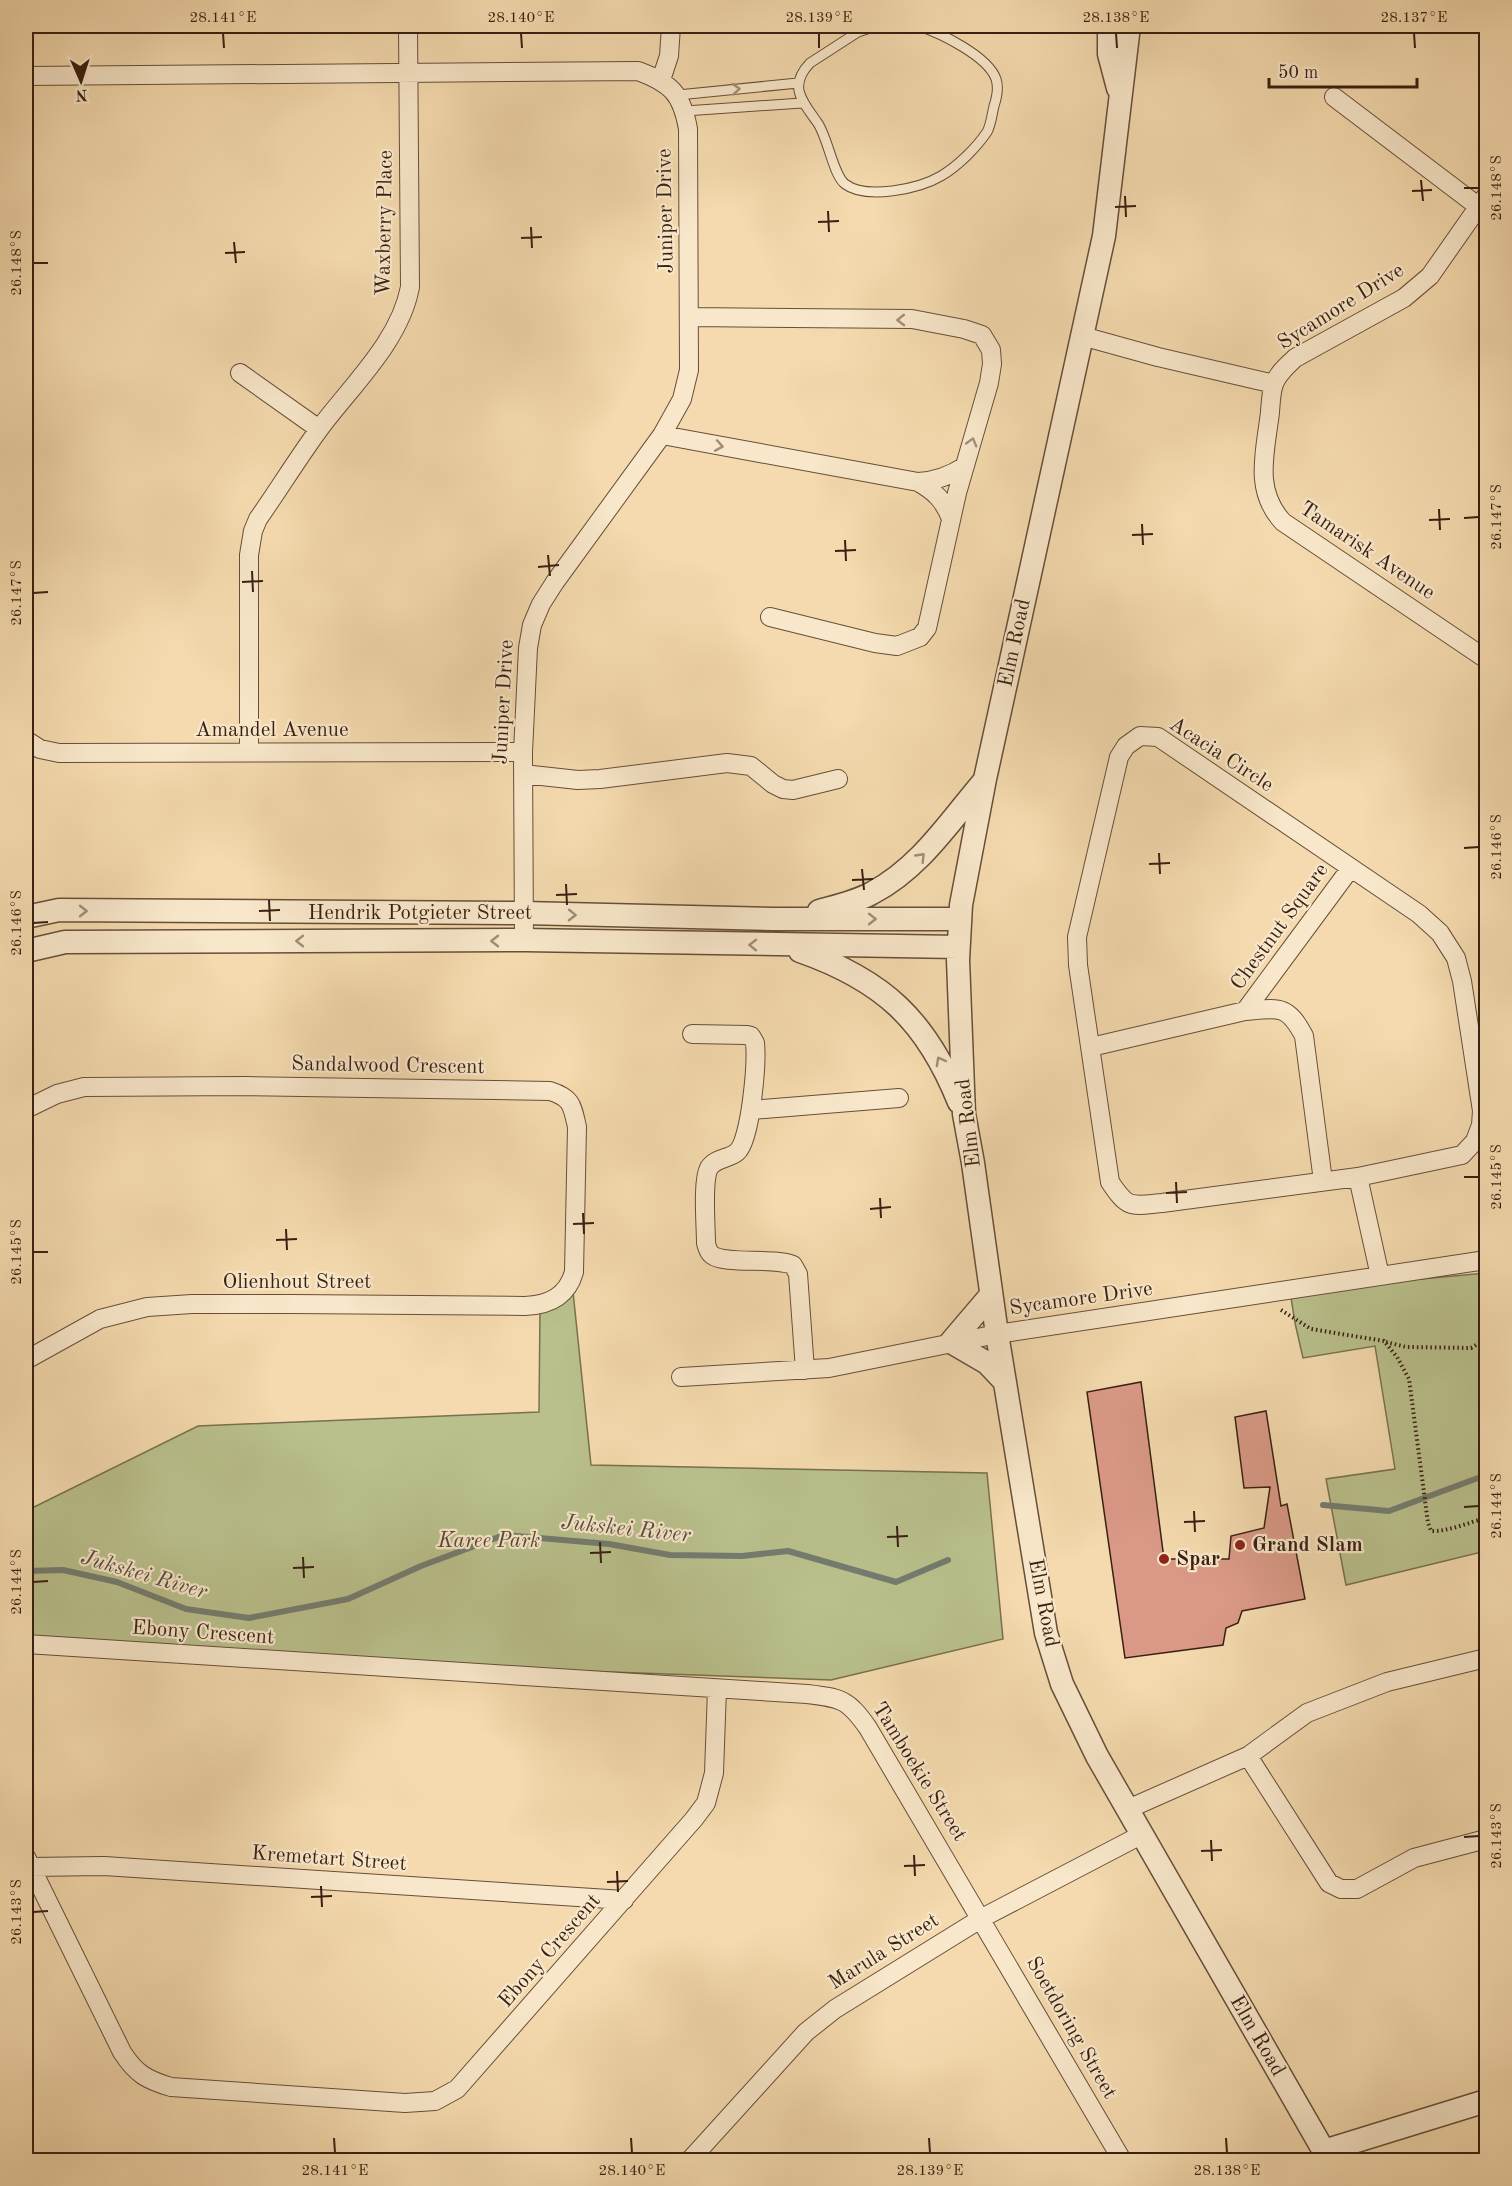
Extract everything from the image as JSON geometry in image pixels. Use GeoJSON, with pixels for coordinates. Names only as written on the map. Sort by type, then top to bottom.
{"type":"FeatureCollection","features":[{"type":"Feature","properties":{"kind":"street","name":"Waxberry Place"},"geometry":{"type":"LineString","coordinates":[[249,752],[249,555],[253,531],[258,519],[320,429],[396,329],[407,303],[410,287],[408,26]]}},
{"type":"Feature","properties":{"kind":"street"},"geometry":{"type":"LineString","coordinates":[[661,80],[669,56],[671,26]]}},
{"type":"Feature","properties":{"kind":"street","name":"Elm Road"},"geometry":{"type":"LineString","coordinates":[[1109,26],[1109,54],[1120,98],[1104,236],[985,779],[960,919],[958,947],[964,1114],[1046,1633],[1062,1684],[1097,1756],[1141,1835],[1327,2156]]}},
{"type":"Feature","properties":{"kind":"street"},"geometry":{"type":"LineString","coordinates":[[1120,98],[1129,26]]}},
{"type":"Feature","properties":{"kind":"street"},"geometry":{"type":"LineString","coordinates":[[26,76],[638,71],[661,80],[681,103]]}},
{"type":"Feature","properties":{"kind":"street"},"geometry":{"type":"LineString","coordinates":[[1334,97],[1483,201]]}},
{"type":"Feature","properties":{"kind":"street","name":"Juniper Drive"},"geometry":{"type":"LineString","coordinates":[[524,940],[523,752],[528,648],[532,625],[555,582],[662,435],[682,399],[685,387],[690,351],[688,129],[681,103]]}},
{"type":"Feature","properties":{"kind":"street","name":"Sycamore Drive"},"geometry":{"type":"LineString","coordinates":[[1082,336],[1158,357],[1274,384],[1281,371],[1294,358],[1404,298],[1430,276],[1483,201]]}},
{"type":"Feature","properties":{"kind":"street"},"geometry":{"type":"LineString","coordinates":[[690,317],[912,320],[964,329],[982,335],[991,350],[992,364],[989,383],[951,519],[927,628],[920,637],[897,646],[875,644],[770,617]]}},
{"type":"Feature","properties":{"kind":"street"},"geometry":{"type":"LineString","coordinates":[[240,373],[320,429]]}},
{"type":"Feature","properties":{"kind":"street","name":"Tamarisk Avenue"},"geometry":{"type":"LineString","coordinates":[[1274,384],[1262,472],[1264,489],[1274,513],[1282,522],[1486,659]]}},
{"type":"Feature","properties":{"kind":"street"},"geometry":{"type":"LineString","coordinates":[[662,435],[918,482],[943,478],[965,466]]}},
{"type":"Feature","properties":{"kind":"street"},"geometry":{"type":"LineString","coordinates":[[918,482],[939,497],[947,507],[951,519]]}},
{"type":"Feature","properties":{"kind":"street","name":"Acacia Circle"},"geometry":{"type":"LineString","coordinates":[[1140,736],[1158,737],[1419,914],[1440,933],[1456,958],[1462,981],[1482,1111],[1481,1125],[1475,1141],[1462,1155],[1358,1177],[1162,1203],[1127,1204],[1110,1182],[1091,1047],[1078,964],[1077,937],[1119,757],[1126,746],[1140,736]]}},
{"type":"Feature","properties":{"kind":"street","name":"Amandel Avenue"},"geometry":{"type":"LineString","coordinates":[[26,740],[40,749],[59,753],[523,752]]}},
{"type":"Feature","properties":{"kind":"street"},"geometry":{"type":"LineString","coordinates":[[523,774],[578,780],[600,779],[727,763],[751,766],[783,789],[793,790],[838,779]]}},
{"type":"Feature","properties":{"kind":"street"},"geometry":{"type":"LineString","coordinates":[[773,919],[846,904],[872,894],[895,879],[928,849],[985,779]]}},
{"type":"Feature","properties":{"kind":"street","name":"Chestnut Square"},"geometry":{"type":"LineString","coordinates":[[1245,1011],[1350,869]]}},
{"type":"Feature","properties":{"kind":"street","name":"Hendrik Potgieter Street"},"geometry":{"type":"LineString","coordinates":[[26,917],[59,910],[524,914],[773,919],[960,919]]}},
{"type":"Feature","properties":{"kind":"street","name":"Hendrik Potgieter Street"},"geometry":{"type":"LineString","coordinates":[[26,951],[66,942],[524,940],[958,947]]}},
{"type":"Feature","properties":{"kind":"street"},"geometry":{"type":"LineString","coordinates":[[786,946],[850,972],[874,985],[898,1006],[915,1024],[933,1050],[949,1077],[964,1114]]}},
{"type":"Feature","properties":{"kind":"street","name":"Chestnut Square"},"geometry":{"type":"LineString","coordinates":[[1091,1047],[1245,1011],[1268,1009],[1285,1011],[1295,1018],[1304,1036],[1323,1181]]}},
{"type":"Feature","properties":{"kind":"street"},"geometry":{"type":"LineString","coordinates":[[692,1034],[751,1036],[755,1047],[751,1110],[741,1147],[736,1153],[713,1164],[708,1171],[706,1185],[707,1249],[713,1256],[726,1259],[781,1261],[793,1265],[798,1274],[805,1370]]}},
{"type":"Feature","properties":{"kind":"street","name":"Sandalwood Crescent"},"geometry":{"type":"LineString","coordinates":[[26,1109],[57,1094],[84,1087],[269,1086],[550,1091],[568,1099],[572,1105],[577,1127],[575,1266],[571,1281]]}},
{"type":"Feature","properties":{"kind":"street"},"geometry":{"type":"LineString","coordinates":[[751,1110],[899,1098]]}},
{"type":"Feature","properties":{"kind":"street"},"geometry":{"type":"LineString","coordinates":[[1358,1177],[1380,1276]]}},
{"type":"Feature","properties":{"kind":"street","name":"Sycamore Drive"},"geometry":{"type":"LineString","coordinates":[[681,1377],[805,1370],[859,1362],[997,1334],[1486,1260]]}},
{"type":"Feature","properties":{"kind":"street","name":"Olienhout Street"},"geometry":{"type":"LineString","coordinates":[[26,1360],[100,1319],[147,1307],[281,1304],[536,1306],[556,1299],[571,1281]]}},
{"type":"Feature","properties":{"kind":"street"},"geometry":{"type":"LineString","coordinates":[[991,1296],[951,1342],[987,1363],[1005,1382]]}},
{"type":"Feature","properties":{"kind":"street","name":"Ebony Crescent"},"geometry":{"type":"LineString","coordinates":[[26,1644],[717,1689],[714,1773],[706,1803],[694,1820],[457,2089],[435,2101],[405,2103],[171,2087],[140,2074],[131,2066],[122,2052],[28,1862]]}},
{"type":"Feature","properties":{"kind":"street"},"geometry":{"type":"LineString","coordinates":[[1128,1809],[1248,1756],[1308,1713],[1387,1682],[1486,1658]]}},
{"type":"Feature","properties":{"kind":"street","name":"Tamboekie Street"},"geometry":{"type":"LineString","coordinates":[[717,1689],[836,1697],[854,1709],[868,1728],[982,1918]]}},
{"type":"Feature","properties":{"kind":"street"},"geometry":{"type":"LineString","coordinates":[[1248,1756],[1329,1883],[1341,1889],[1357,1889],[1414,1858],[1486,1839]]}},
{"type":"Feature","properties":{"kind":"street","name":"Marula Street"},"geometry":{"type":"LineString","coordinates":[[690,2160],[819,2020],[982,1918],[1141,1835]]}},
{"type":"Feature","properties":{"kind":"street","name":"Kremetart Street"},"geometry":{"type":"LineString","coordinates":[[28,1862],[624,1900]]}},
{"type":"Feature","properties":{"kind":"street","name":"Soetdoring Street"},"geometry":{"type":"LineString","coordinates":[[982,1918],[1122,2160]]}},
{"type":"Feature","properties":{"kind":"street"},"geometry":{"type":"LineString","coordinates":[[1327,2156],[1486,2101]]}},
{"type":"Feature","properties":{"kind":"lane"},"geometry":{"type":"LineString","coordinates":[[876,26],[858,32],[810,63],[798,83],[802,103],[820,126],[842,182],[853,189],[877,193],[900,190],[940,177],[971,151],[988,129],[998,92],[996,78],[983,62],[967,49],[934,31],[919,26]]}},
{"type":"Feature","properties":{"kind":"lane"},"geometry":{"type":"LineString","coordinates":[[681,103],[798,83]]}},
{"type":"Feature","properties":{"kind":"lane"},"geometry":{"type":"LineString","coordinates":[[681,103],[802,103]]}},
{"type":"Feature","properties":{"kind":"path"},"geometry":{"type":"LineString","coordinates":[[1276,1292],[1282,1311],[1311,1329],[1406,1347],[1471,1348],[1486,1339]]}},
{"type":"Feature","properties":{"kind":"path"},"geometry":{"type":"LineString","coordinates":[[1383,1341],[1397,1357],[1409,1379],[1428,1523],[1431,1531],[1441,1532],[1486,1518]]}},
{"type":"Feature","properties":{"kind":"green space"},"geometry":{"type":"Polygon","coordinates":[[[1486,1273],[1486,1551],[1346,1585],[1326,1479],[1395,1469],[1375,1346],[1303,1358],[1290,1291],[1486,1273]]]}},
{"type":"Feature","properties":{"kind":"green space","name":"Karee Park"},"geometry":{"type":"Polygon","coordinates":[[[572,1282],[591,1465],[987,1473],[1003,1639],[831,1680],[26,1651],[26,1511],[198,1426],[539,1412],[540,1309],[572,1282]]]}},
{"type":"Feature","properties":{"kind":"building"},"geometry":{"type":"Polygon","coordinates":[[[1141,1382],[1164,1559],[1229,1559],[1231,1536],[1264,1528],[1270,1487],[1244,1488],[1235,1417],[1266,1411],[1281,1506],[1287,1504],[1305,1599],[1242,1611],[1238,1623],[1226,1628],[1223,1645],[1125,1658],[1087,1392],[1141,1382]]]}},
{"type":"Feature","properties":{"kind":"waterway","name":"Jukskei River"},"geometry":{"type":"LineString","coordinates":[[1323,1505],[1389,1511],[1486,1475]]}},
{"type":"Feature","properties":{"kind":"waterway","name":"Jukskei River"},"geometry":{"type":"LineString","coordinates":[[26,1571],[63,1570],[117,1582],[186,1609],[249,1618],[348,1599],[421,1566],[504,1535],[609,1544],[670,1555],[742,1556],[788,1551],[896,1582],[948,1560]]}},
{"type":"Feature","properties":{"kind":"place","name":"Grand Slam"},"geometry":{"type":"Point","coordinates":[1240,1545]}},
{"type":"Feature","properties":{"kind":"place","name":"Spar"},"geometry":{"type":"Point","coordinates":[1164,1559]}}]}
